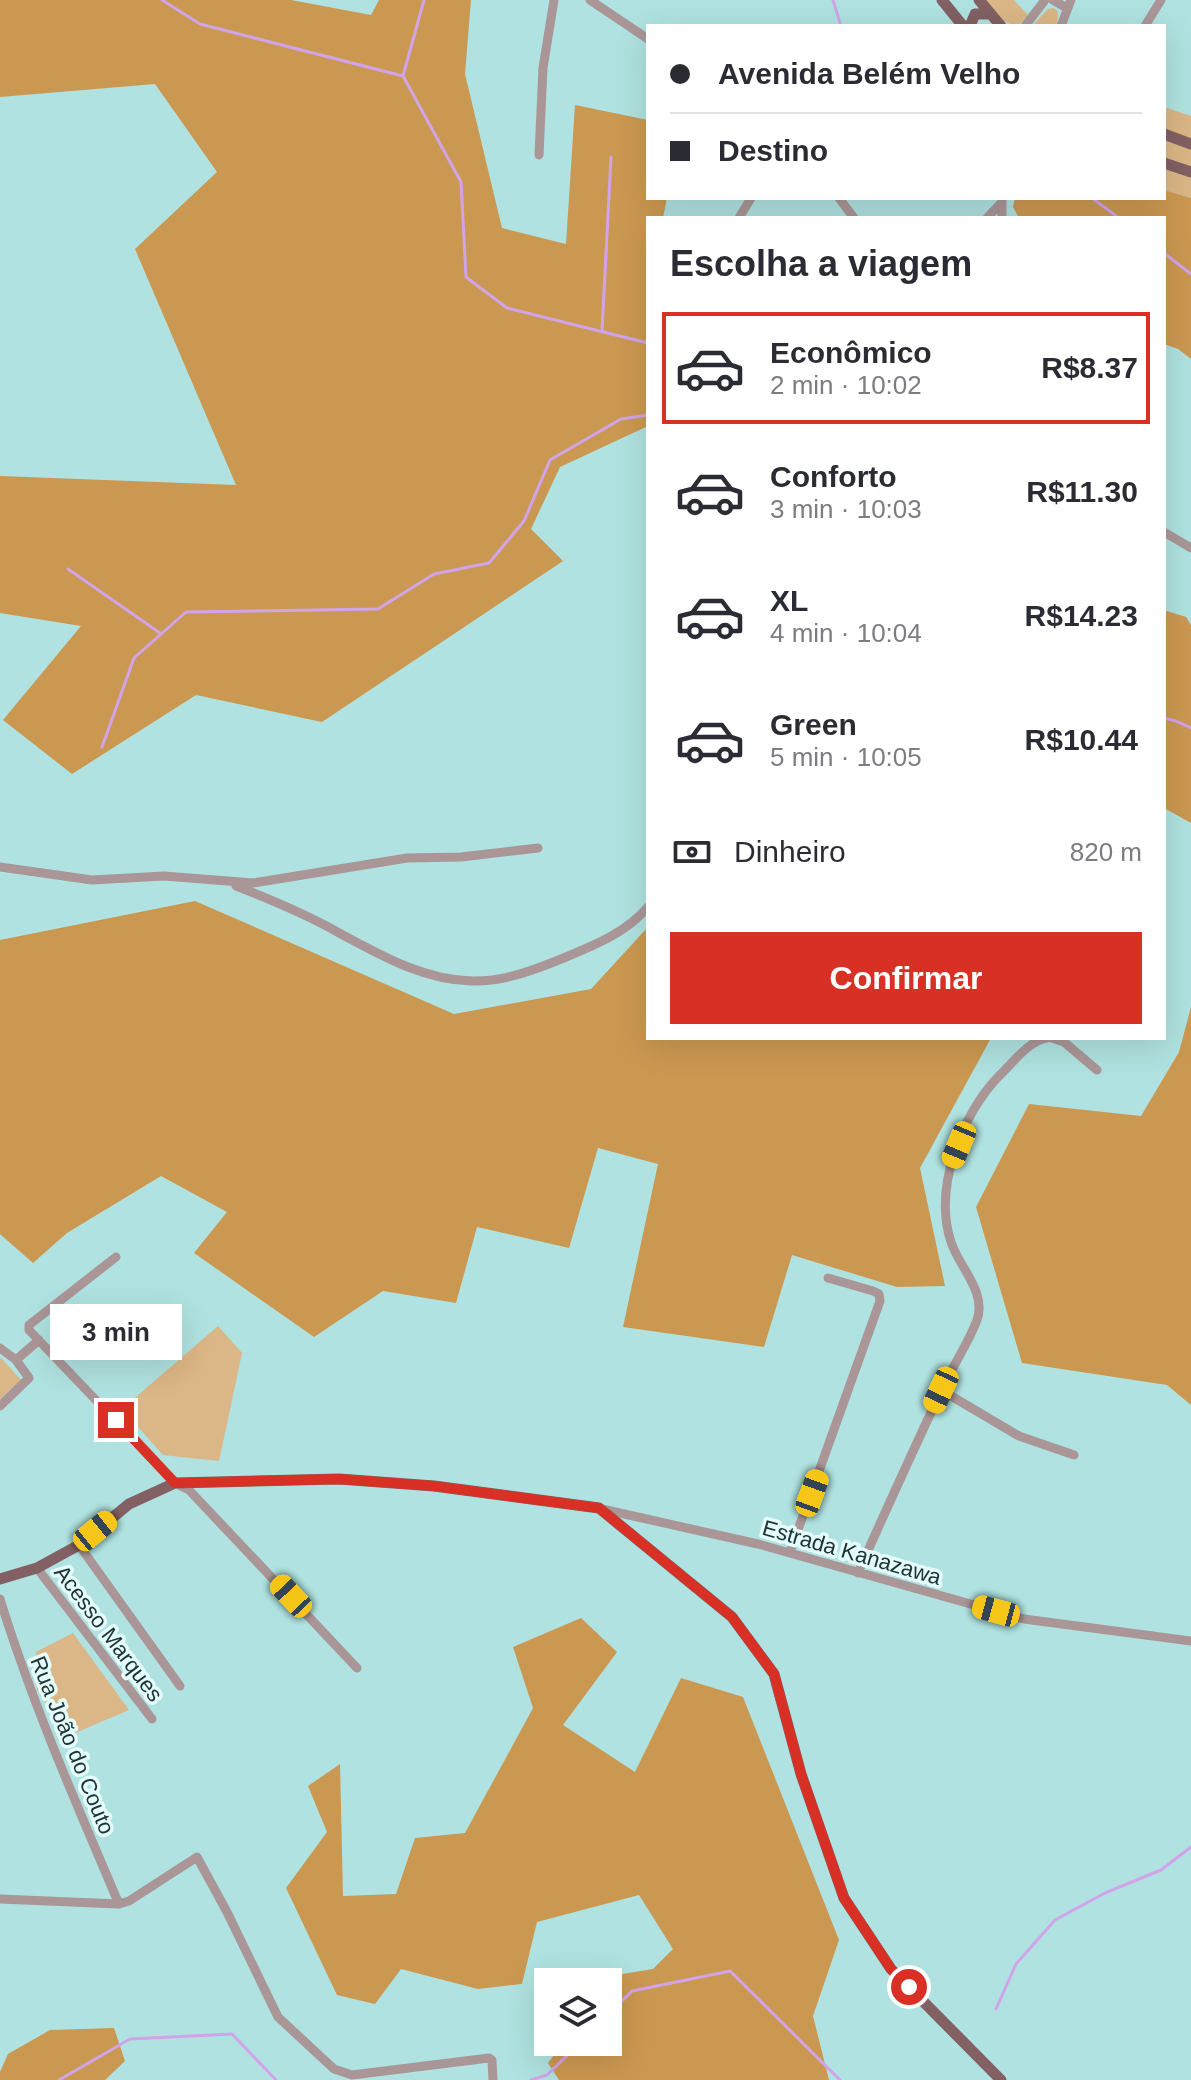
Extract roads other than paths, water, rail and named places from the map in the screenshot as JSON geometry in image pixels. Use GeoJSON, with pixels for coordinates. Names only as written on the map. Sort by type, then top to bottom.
{"type":"FeatureCollection","features":[{"type":"Feature","properties":{"kind":"main road"},"geometry":{"type":"LineString","coordinates":[[942,0],[961,24]]}},
{"type":"Feature","properties":{"kind":"main road"},"geometry":{"type":"LineString","coordinates":[[979,0],[999,24]]}},
{"type":"Feature","properties":{"kind":"main road"},"geometry":{"type":"LineString","coordinates":[[971,24],[975,14],[989,14]]}},
{"type":"Feature","properties":{"kind":"main road"},"geometry":{"type":"LineString","coordinates":[[1166,135],[1191,144]]}},
{"type":"Feature","properties":{"kind":"main road"},"geometry":{"type":"LineString","coordinates":[[1166,164],[1191,172]]}},
{"type":"Feature","properties":{"kind":"main road"},"geometry":{"type":"LineString","coordinates":[[0,1581],[37,1568],[79,1545],[129,1504],[175,1483],[339,1479],[434,1486],[599,1508],[732,1617],[774,1674],[801,1774],[844,1898],[891,1969],[1001,2080]]}},
{"type":"Feature","properties":{"kind":"street"},"geometry":{"type":"LineString","coordinates":[[539,155],[543,68],[554,0]]}},
{"type":"Feature","properties":{"kind":"street"},"geometry":{"type":"LineString","coordinates":[[590,0],[646,38]]}},
{"type":"Feature","properties":{"kind":"street"},"geometry":{"type":"LineString","coordinates":[[1027,24],[1045,0]]}},
{"type":"Feature","properties":{"kind":"street"},"geometry":{"type":"LineString","coordinates":[[1053,0],[1069,4],[1062,24]]}},
{"type":"Feature","properties":{"kind":"street"},"geometry":{"type":"LineString","coordinates":[[1146,24],[1161,0]]}},
{"type":"Feature","properties":{"kind":"street"},"geometry":{"type":"LineString","coordinates":[[989,216],[1002,201]]}},
{"type":"Feature","properties":{"kind":"street"},"geometry":{"type":"LineString","coordinates":[[1166,533],[1191,548]]}},
{"type":"Feature","properties":{"kind":"street"},"geometry":{"type":"LineString","coordinates":[[0,867],[92,880],[164,876],[253,883],[407,858],[461,857],[538,848]]}},
{"type":"Feature","properties":{"kind":"street"},"geometry":{"type":"LineString","coordinates":[[226,881],[284,905],[380,956],[426,974],[472,981],[515,975],[605,941],[646,909]]}},
{"type":"Feature","properties":{"kind":"street"},"geometry":{"type":"LineString","coordinates":[[858,1573],[941,1390],[976,1322],[979,1309],[976,1291],[951,1243],[945,1201],[949,1167],[984,1091],[1038,1040]]}},
{"type":"Feature","properties":{"kind":"street"},"geometry":{"type":"LineString","coordinates":[[1056,1040],[1064,1042],[1097,1070]]}},
{"type":"Feature","properties":{"kind":"street"},"geometry":{"type":"LineString","coordinates":[[116,1257],[29,1325],[29,1330],[175,1483],[189,1490],[357,1668]]}},
{"type":"Feature","properties":{"kind":"street"},"geometry":{"type":"LineString","coordinates":[[790,1552],[880,1301],[879,1294],[873,1291],[828,1278]]}},
{"type":"Feature","properties":{"kind":"street"},"geometry":{"type":"LineString","coordinates":[[16,1360],[39,1340]]}},
{"type":"Feature","properties":{"kind":"street"},"geometry":{"type":"LineString","coordinates":[[0,1348],[16,1360],[29,1378],[0,1406]]}},
{"type":"Feature","properties":{"kind":"street"},"geometry":{"type":"LineString","coordinates":[[941,1390],[1019,1436],[1074,1455]]}},
{"type":"Feature","properties":{"kind":"street","name":"Estrada Kanazawa"},"geometry":{"type":"LineString","coordinates":[[599,1508],[790,1552],[1024,1619],[1191,1641]]}},
{"type":"Feature","properties":{"kind":"street"},"geometry":{"type":"LineString","coordinates":[[79,1545],[180,1686]]}},
{"type":"Feature","properties":{"kind":"street","name":"Acesso Marques"},"geometry":{"type":"LineString","coordinates":[[37,1568],[152,1719]]}},
{"type":"Feature","properties":{"kind":"street","name":"Rua João do Couto"},"geometry":{"type":"LineString","coordinates":[[0,1599],[20,1665],[119,1904]]}},
{"type":"Feature","properties":{"kind":"street"},"geometry":{"type":"LineString","coordinates":[[0,1899],[119,1904],[129,1901],[197,1857],[278,2017],[334,2069],[352,2075],[489,2058],[492,2060],[493,2080]]}},
{"type":"Feature","properties":{"kind":"waterway"},"geometry":{"type":"LineString","coordinates":[[162,0],[200,24],[403,76],[461,182],[466,277],[507,308],[646,343]]}},
{"type":"Feature","properties":{"kind":"waterway"},"geometry":{"type":"LineString","coordinates":[[403,76],[424,0]]}},
{"type":"Feature","properties":{"kind":"waterway"},"geometry":{"type":"LineString","coordinates":[[833,0],[840,24]]}},
{"type":"Feature","properties":{"kind":"waterway"},"geometry":{"type":"LineString","coordinates":[[602,331],[611,157]]}},
{"type":"Feature","properties":{"kind":"waterway"},"geometry":{"type":"LineString","coordinates":[[1095,200],[1116,216]]}},
{"type":"Feature","properties":{"kind":"waterway"},"geometry":{"type":"LineString","coordinates":[[1166,255],[1191,274]]}},
{"type":"Feature","properties":{"kind":"waterway"},"geometry":{"type":"LineString","coordinates":[[102,747],[134,658],[186,612],[378,609],[434,574],[489,563],[524,521],[550,460],[621,419],[646,415]]}},
{"type":"Feature","properties":{"kind":"waterway"},"geometry":{"type":"LineString","coordinates":[[68,569],[160,633]]}},
{"type":"Feature","properties":{"kind":"waterway"},"geometry":{"type":"LineString","coordinates":[[1166,718],[1191,728]]}},
{"type":"Feature","properties":{"kind":"waterway"},"geometry":{"type":"LineString","coordinates":[[996,2009],[1016,1964],[1055,1920],[1105,1893],[1161,1870],[1191,1847]]}},
{"type":"Feature","properties":{"kind":"waterway"},"geometry":{"type":"LineString","coordinates":[[622,2001],[632,1991],[730,1971],[840,2080]]}},
{"type":"Feature","properties":{"kind":"waterway"},"geometry":{"type":"LineString","coordinates":[[59,2080],[130,2039],[232,2034],[276,2080]]}},
{"type":"Feature","properties":{"kind":"waterway"},"geometry":{"type":"LineString","coordinates":[[531,2080],[547,2075],[567,2056]]}}]}
